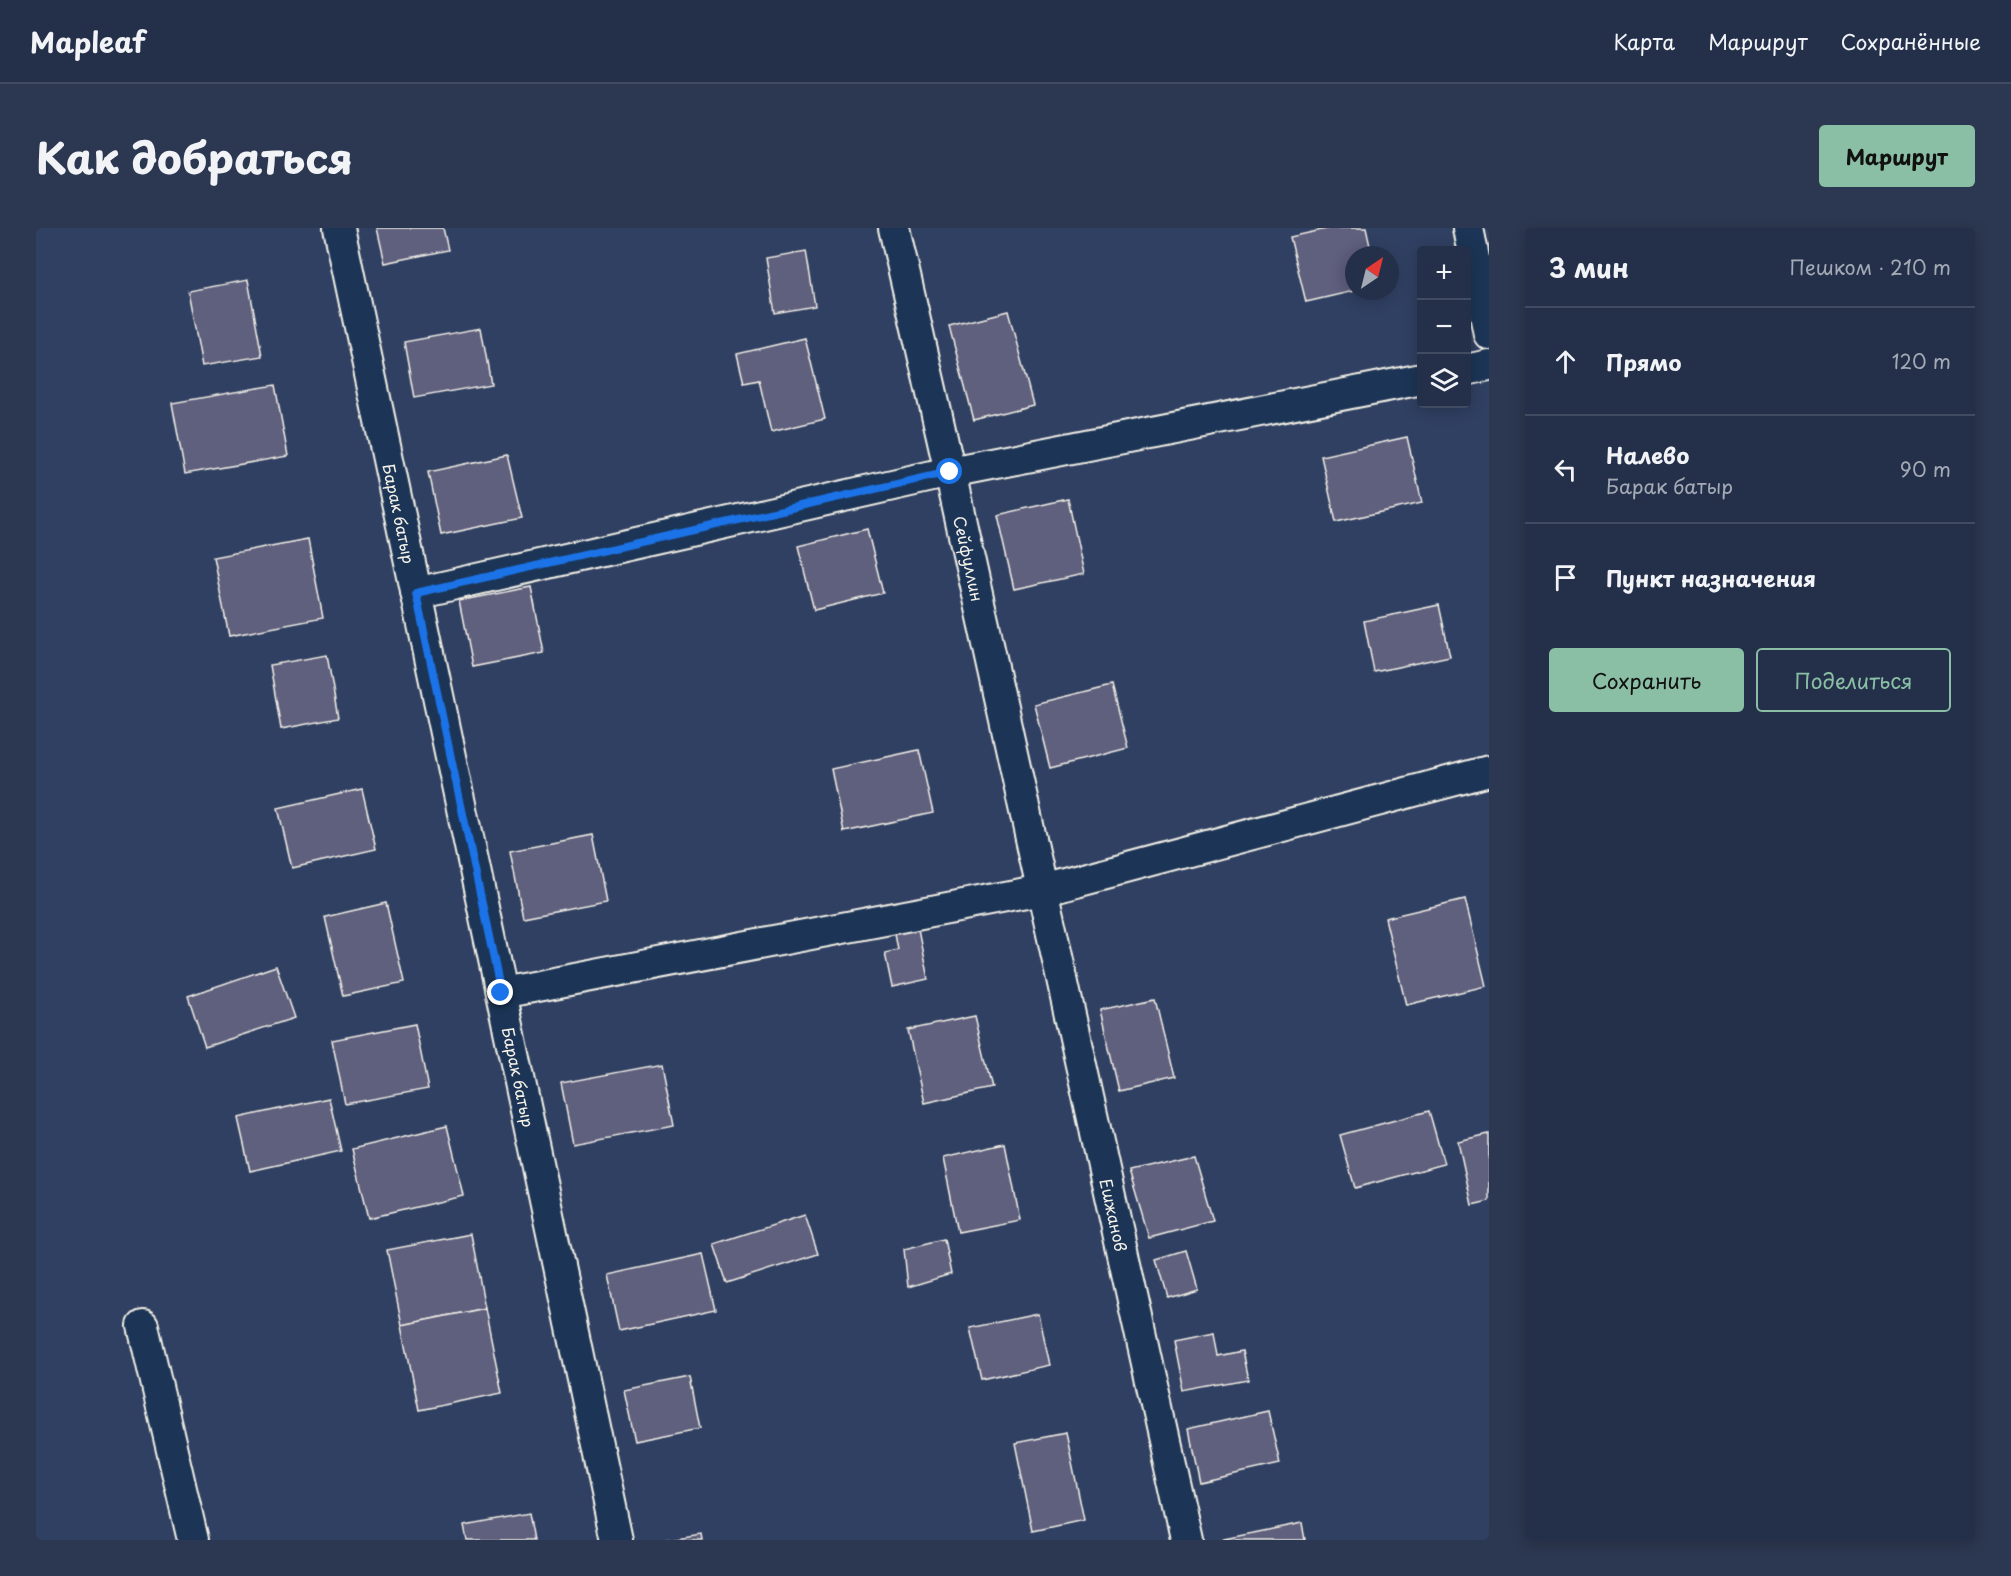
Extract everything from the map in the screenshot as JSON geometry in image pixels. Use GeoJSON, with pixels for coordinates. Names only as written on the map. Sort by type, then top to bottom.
{"type":"FeatureCollection","features":[{"type":"Feature","properties":{"kind":"street","name":"Барак батыр"},"geometry":{"type":"LineString","coordinates":[[339,228],[617,1540]]}},
{"type":"Feature","properties":{"kind":"street","name":"Сейфуллин"},"geometry":{"type":"LineString","coordinates":[[894,228],[1042,890]]}},
{"type":"Feature","properties":{"kind":"street"},"geometry":{"type":"LineString","coordinates":[[1468,228],[1489,334]]}},
{"type":"Feature","properties":{"kind":"street"},"geometry":{"type":"LineString","coordinates":[[1471,369],[1489,365]]}},
{"type":"Feature","properties":{"kind":"street"},"geometry":{"type":"LineString","coordinates":[[416,593],[950,472],[1417,380]]}},
{"type":"Feature","properties":{"kind":"street"},"geometry":{"type":"LineString","coordinates":[[501,993],[1042,890],[1489,771]]}},
{"type":"Feature","properties":{"kind":"street","name":"Ешжанов"},"geometry":{"type":"LineString","coordinates":[[1042,890],[1186,1540]]}},
{"type":"Feature","properties":{"kind":"street"},"geometry":{"type":"LineString","coordinates":[[143,1326],[193,1540]]}},
{"type":"Feature","properties":{"kind":"building"},"geometry":{"type":"Polygon","coordinates":[[[377,228],[443,228],[448,250],[385,263],[377,228]]]}},
{"type":"Feature","properties":{"kind":"building"},"geometry":{"type":"Polygon","coordinates":[[[1331,228],[1366,228],[1370,246],[1345,246],[1345,293],[1306,302],[1290,237],[1331,228]]]}},
{"type":"Feature","properties":{"kind":"building"},"geometry":{"type":"Polygon","coordinates":[[[806,251],[815,306],[775,313],[766,258],[806,251]]]}},
{"type":"Feature","properties":{"kind":"building"},"geometry":{"type":"Polygon","coordinates":[[[248,280],[262,356],[202,366],[188,291],[248,280]]]}},
{"type":"Feature","properties":{"kind":"building"},"geometry":{"type":"Polygon","coordinates":[[[1008,311],[1033,405],[974,420],[949,326],[1008,311]]]}},
{"type":"Feature","properties":{"kind":"building"},"geometry":{"type":"Polygon","coordinates":[[[481,328],[491,384],[414,398],[404,342],[481,328]]]}},
{"type":"Feature","properties":{"kind":"building"},"geometry":{"type":"Polygon","coordinates":[[[805,338],[825,419],[771,432],[759,380],[744,383],[737,354],[805,338]]]}},
{"type":"Feature","properties":{"kind":"building"},"geometry":{"type":"Polygon","coordinates":[[[275,385],[288,456],[185,474],[172,403],[275,385]]]}},
{"type":"Feature","properties":{"kind":"building"},"geometry":{"type":"Polygon","coordinates":[[[1407,437],[1422,503],[1336,522],[1321,456],[1407,437]]]}},
{"type":"Feature","properties":{"kind":"building"},"geometry":{"type":"Polygon","coordinates":[[[507,455],[522,518],[441,535],[428,472],[507,455]]]}},
{"type":"Feature","properties":{"kind":"building"},"geometry":{"type":"Polygon","coordinates":[[[1068,499],[1084,574],[1014,589],[997,515],[1068,499]]]}},
{"type":"Feature","properties":{"kind":"building"},"geometry":{"type":"Polygon","coordinates":[[[867,529],[883,593],[814,610],[798,546],[867,529]]]}},
{"type":"Feature","properties":{"kind":"building"},"geometry":{"type":"Polygon","coordinates":[[[308,539],[323,618],[229,636],[213,557],[308,539]]]}},
{"type":"Feature","properties":{"kind":"building"},"geometry":{"type":"Polygon","coordinates":[[[531,587],[544,653],[472,667],[459,601],[531,587]]]}},
{"type":"Feature","properties":{"kind":"building"},"geometry":{"type":"Polygon","coordinates":[[[1439,605],[1450,656],[1374,672],[1364,621],[1439,605]]]}},
{"type":"Feature","properties":{"kind":"building"},"geometry":{"type":"Polygon","coordinates":[[[327,655],[338,718],[281,729],[270,665],[327,655]]]}},
{"type":"Feature","properties":{"kind":"building"},"geometry":{"type":"Polygon","coordinates":[[[1112,685],[1128,748],[1050,768],[1034,704],[1112,685]]]}},
{"type":"Feature","properties":{"kind":"building"},"geometry":{"type":"Polygon","coordinates":[[[919,750],[933,813],[844,832],[831,769],[919,750]]]}},
{"type":"Feature","properties":{"kind":"building"},"geometry":{"type":"Polygon","coordinates":[[[362,789],[376,849],[292,868],[278,808],[362,789]]]}},
{"type":"Feature","properties":{"kind":"building"},"geometry":{"type":"Polygon","coordinates":[[[593,835],[606,901],[523,917],[510,851],[593,835]]]}},
{"type":"Feature","properties":{"kind":"building"},"geometry":{"type":"Polygon","coordinates":[[[1465,899],[1486,986],[1406,1005],[1385,918],[1465,899]]]}},
{"type":"Feature","properties":{"kind":"building"},"geometry":{"type":"Polygon","coordinates":[[[386,903],[404,983],[343,996],[325,917],[386,903]]]}},
{"type":"Feature","properties":{"kind":"building"},"geometry":{"type":"Polygon","coordinates":[[[918,929],[928,979],[892,987],[885,953],[898,950],[895,934],[918,929]]]}},
{"type":"Feature","properties":{"kind":"building"},"geometry":{"type":"Polygon","coordinates":[[[276,966],[294,1018],[205,1047],[188,996],[276,966]]]}},
{"type":"Feature","properties":{"kind":"building"},"geometry":{"type":"Polygon","coordinates":[[[1155,998],[1174,1078],[1119,1091],[1100,1010],[1155,998]]]}},
{"type":"Feature","properties":{"kind":"building"},"geometry":{"type":"Polygon","coordinates":[[[975,1016],[992,1088],[924,1103],[908,1030],[975,1016]]]}},
{"type":"Feature","properties":{"kind":"building"},"geometry":{"type":"Polygon","coordinates":[[[415,1024],[428,1089],[345,1104],[332,1040],[415,1024]]]}},
{"type":"Feature","properties":{"kind":"building"},"geometry":{"type":"Polygon","coordinates":[[[662,1064],[674,1125],[573,1144],[561,1083],[662,1064]]]}},
{"type":"Feature","properties":{"kind":"building"},"geometry":{"type":"Polygon","coordinates":[[[329,1098],[341,1151],[250,1171],[238,1118],[329,1098]]]}},
{"type":"Feature","properties":{"kind":"building"},"geometry":{"type":"Polygon","coordinates":[[[1429,1111],[1444,1164],[1355,1188],[1340,1135],[1429,1111]]]}},
{"type":"Feature","properties":{"kind":"building"},"geometry":{"type":"Polygon","coordinates":[[[447,1126],[464,1196],[369,1218],[352,1149],[447,1126]]]}},
{"type":"Feature","properties":{"kind":"building"},"geometry":{"type":"Polygon","coordinates":[[[1489,1134],[1489,1201],[1472,1205],[1458,1141],[1489,1134]]]}},
{"type":"Feature","properties":{"kind":"building"},"geometry":{"type":"Polygon","coordinates":[[[1005,1144],[1020,1220],[958,1232],[943,1158],[1005,1144]]]}},
{"type":"Feature","properties":{"kind":"building"},"geometry":{"type":"Polygon","coordinates":[[[1194,1156],[1213,1221],[1149,1238],[1129,1171],[1194,1156]]]}},
{"type":"Feature","properties":{"kind":"building"},"geometry":{"type":"Polygon","coordinates":[[[805,1215],[818,1254],[727,1283],[714,1244],[805,1215]]]}},
{"type":"Feature","properties":{"kind":"building"},"geometry":{"type":"Polygon","coordinates":[[[471,1234],[485,1308],[402,1325],[387,1250],[471,1234]]]}},
{"type":"Feature","properties":{"kind":"building"},"geometry":{"type":"Polygon","coordinates":[[[944,1239],[951,1274],[908,1287],[904,1249],[944,1239]]]}},
{"type":"Feature","properties":{"kind":"building"},"geometry":{"type":"Polygon","coordinates":[[[1186,1251],[1197,1289],[1167,1298],[1156,1260],[1186,1251]]]}},
{"type":"Feature","properties":{"kind":"building"},"geometry":{"type":"Polygon","coordinates":[[[703,1254],[716,1310],[619,1331],[607,1275],[703,1254]]]}},
{"type":"Feature","properties":{"kind":"building"},"geometry":{"type":"Polygon","coordinates":[[[485,1308],[502,1393],[419,1410],[402,1325],[485,1308]]]}},
{"type":"Feature","properties":{"kind":"building"},"geometry":{"type":"Polygon","coordinates":[[[1038,1314],[1049,1365],[982,1380],[970,1328],[1038,1314]]]}},
{"type":"Feature","properties":{"kind":"building"},"geometry":{"type":"Polygon","coordinates":[[[1214,1332],[1218,1356],[1242,1351],[1248,1380],[1184,1392],[1174,1340],[1214,1332]]]}},
{"type":"Feature","properties":{"kind":"building"},"geometry":{"type":"Polygon","coordinates":[[[690,1377],[700,1428],[635,1441],[624,1390],[690,1377]]]}},
{"type":"Feature","properties":{"kind":"building"},"geometry":{"type":"Polygon","coordinates":[[[1268,1411],[1280,1464],[1199,1482],[1188,1429],[1268,1411]]]}},
{"type":"Feature","properties":{"kind":"building"},"geometry":{"type":"Polygon","coordinates":[[[1066,1433],[1084,1520],[1033,1531],[1015,1443],[1066,1433]]]}},
{"type":"Feature","properties":{"kind":"building"},"geometry":{"type":"Polygon","coordinates":[[[529,1513],[534,1540],[467,1540],[464,1525],[529,1513]]]}},
{"type":"Feature","properties":{"kind":"building"},"geometry":{"type":"Polygon","coordinates":[[[1302,1523],[1305,1540],[1219,1540],[1302,1523]]]}},
{"type":"Feature","properties":{"kind":"building"},"geometry":{"type":"Polygon","coordinates":[[[701,1534],[702,1540],[664,1540],[701,1534]]]}},
{"type":"Feature","properties":{"kind":"route"},"geometry":{"type":"LineString","coordinates":[[501,993],[416,593],[950,472]]}}]}
